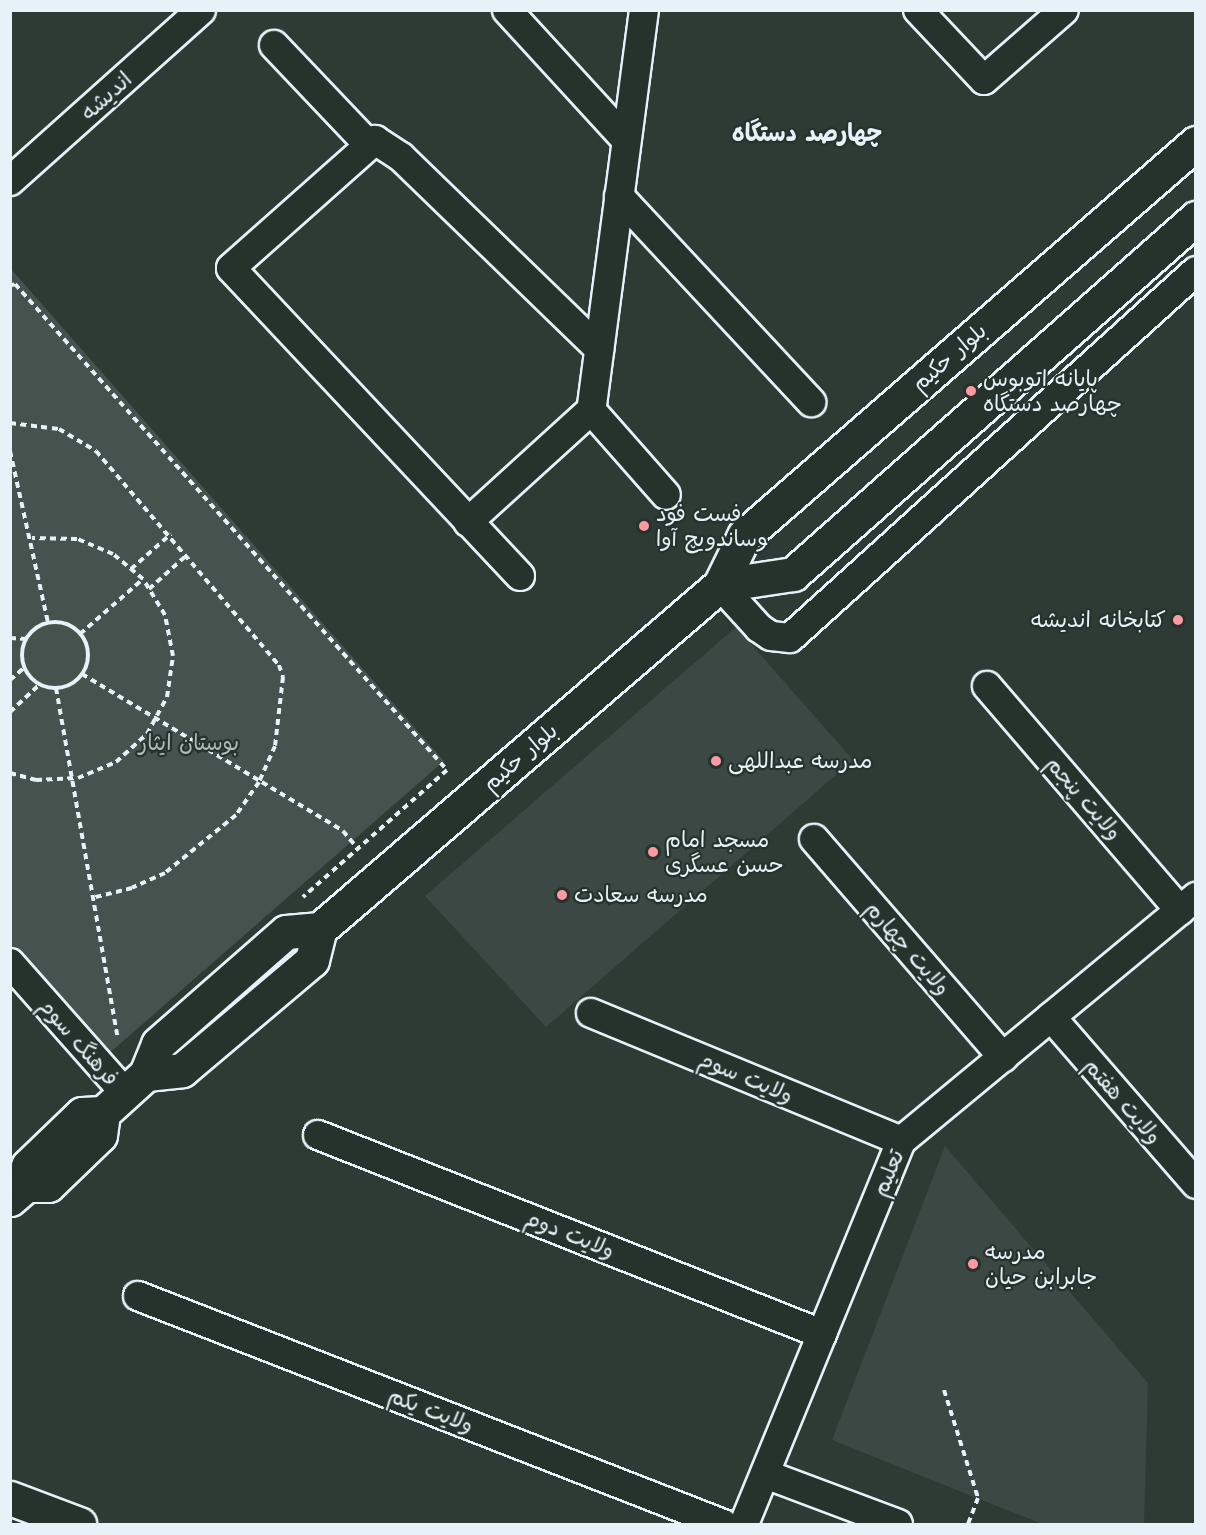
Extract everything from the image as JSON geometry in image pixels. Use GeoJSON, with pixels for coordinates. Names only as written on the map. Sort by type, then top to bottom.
{"type":"FeatureCollection","features":[{"type":"Feature","properties":{"kind":"street","name":"اندیشه"},"geometry":{"type":"LineString","coordinates":[[10,181],[201,10]]}},
{"type":"Feature","properties":{"kind":"street"},"geometry":{"type":"LineString","coordinates":[[507,10],[627,140]]}},
{"type":"Feature","properties":{"kind":"street"},"geometry":{"type":"LineString","coordinates":[[468,522],[591,410],[644,10]]}},
{"type":"Feature","properties":{"kind":"street"},"geometry":{"type":"LineString","coordinates":[[918,10],[984,80],[1064,10]]}},
{"type":"Feature","properties":{"kind":"street"},"geometry":{"type":"LineString","coordinates":[[274,45],[369,145]]}},
{"type":"Feature","properties":{"kind":"street"},"geometry":{"type":"LineString","coordinates":[[520,576],[231,268],[375,140],[401,157],[599,349]]}},
{"type":"Feature","properties":{"kind":"street","name":"بلوار حکیم"},"geometry":{"type":"LineString","coordinates":[[18,1192],[48,1185],[100,1135],[158,1044],[286,932],[321,929],[720,585],[744,536],[1196,143]]}},
{"type":"Feature","properties":{"kind":"street"},"geometry":{"type":"LineString","coordinates":[[619,196],[811,402]]}},
{"type":"Feature","properties":{"kind":"street"},"geometry":{"type":"LineString","coordinates":[[720,585],[793,574],[1196,218]]}},
{"type":"Feature","properties":{"kind":"street"},"geometry":{"type":"LineString","coordinates":[[720,585],[759,628],[771,636],[790,638],[1196,271]]}},
{"type":"Feature","properties":{"kind":"street"},"geometry":{"type":"LineString","coordinates":[[591,410],[666,495]]}},
{"type":"Feature","properties":{"kind":"street","name":"ولایت پنجم"},"geometry":{"type":"LineString","coordinates":[[987,686],[1188,904]]}},
{"type":"Feature","properties":{"kind":"street","name":"ولایت چهارم"},"geometry":{"type":"LineString","coordinates":[[814,839],[1003,1057]]}},
{"type":"Feature","properties":{"kind":"street","name":"تعلیم"},"geometry":{"type":"LineString","coordinates":[[744,1524],[901,1141],[1188,904]]}},
{"type":"Feature","properties":{"kind":"street","name":"فرهنگ سوم"},"geometry":{"type":"LineString","coordinates":[[10,963],[124,1094]]}},
{"type":"Feature","properties":{"kind":"street","name":"ولایت سوم"},"geometry":{"type":"LineString","coordinates":[[591,1013],[901,1141]]}},
{"type":"Feature","properties":{"kind":"street","name":"ولایت هفتم"},"geometry":{"type":"LineString","coordinates":[[1051,1017],[1196,1184]]}},
{"type":"Feature","properties":{"kind":"street","name":"ولایت دوم"},"geometry":{"type":"LineString","coordinates":[[318,1135],[822,1334]]}},
{"type":"Feature","properties":{"kind":"street","name":"ولایت یکم"},"geometry":{"type":"LineString","coordinates":[[138,1296],[723,1524]]}},
{"type":"Feature","properties":{"kind":"street"},"geometry":{"type":"LineString","coordinates":[[765,1474],[898,1524]]}},
{"type":"Feature","properties":{"kind":"street"},"geometry":{"type":"LineString","coordinates":[[10,1498],[79,1524]]}},
{"type":"Feature","properties":{"kind":"path"},"geometry":{"type":"LineString","coordinates":[[10,286],[15,284],[447,770],[296,903]]}},
{"type":"Feature","properties":{"kind":"path"},"geometry":{"type":"LineString","coordinates":[[10,423],[59,429],[86,443],[171,534],[279,665],[283,692],[279,732],[259,782],[236,815],[185,859],[150,881],[92,897]]}},
{"type":"Feature","properties":{"kind":"path"},"geometry":{"type":"LineString","coordinates":[[10,451],[32,538],[48,622]]}},
{"type":"Feature","properties":{"kind":"path"},"geometry":{"type":"LineString","coordinates":[[131,568],[171,534]]}},
{"type":"Feature","properties":{"kind":"path"},"geometry":{"type":"LineString","coordinates":[[10,773],[36,780],[70,778],[116,762],[147,734],[167,698],[173,656],[165,615],[143,579],[131,568],[114,554],[77,539],[32,538]]}},
{"type":"Feature","properties":{"kind":"path"},"geometry":{"type":"LineString","coordinates":[[149,589],[188,554]]}},
{"type":"Feature","properties":{"kind":"path"},"geometry":{"type":"LineString","coordinates":[[80,634],[143,579]]}},
{"type":"Feature","properties":{"kind":"path"},"geometry":{"type":"LineString","coordinates":[[10,638],[26,639],[48,622],[67,624],[80,634],[88,656],[82,674],[56,688],[40,684],[25,667],[26,639]]}},
{"type":"Feature","properties":{"kind":"path"},"geometry":{"type":"LineString","coordinates":[[10,681],[25,667]]}},
{"type":"Feature","properties":{"kind":"path"},"geometry":{"type":"LineString","coordinates":[[82,674],[343,831],[358,849]]}},
{"type":"Feature","properties":{"kind":"path"},"geometry":{"type":"LineString","coordinates":[[10,712],[40,684]]}},
{"type":"Feature","properties":{"kind":"path"},"geometry":{"type":"LineString","coordinates":[[56,688],[70,778],[119,1044]]}},
{"type":"Feature","properties":{"kind":"path"},"geometry":{"type":"LineString","coordinates":[[944,1390],[978,1498],[968,1524]]}},
{"type":"Feature","properties":{"kind":"shaded area"},"geometry":{"type":"Polygon","coordinates":[[[736,627],[853,760],[546,1027],[425,896],[736,627]]]}},
{"type":"Feature","properties":{"kind":"shaded area","name":"مدرسه جابرابن حیان"},"geometry":{"type":"Polygon","coordinates":[[[945,1146],[1148,1383],[1144,1524],[1042,1524],[832,1440],[945,1146]]]}},
{"type":"Feature","properties":{"kind":"green space","name":"بوستان ایثار"},"geometry":{"type":"Polygon","coordinates":[[[10,268],[444,761],[106,1056],[11,948],[10,268]]]}},
{"type":"Feature","properties":{"kind":"place","name":"پایانه اتوبوس چهارصد دستگاه"},"geometry":{"type":"Point","coordinates":[971,391]}},
{"type":"Feature","properties":{"kind":"place","name":"فست فود وساندویچ آوا"},"geometry":{"type":"Point","coordinates":[644,526]}},
{"type":"Feature","properties":{"kind":"place","name":"کتابخانه اندیشه"},"geometry":{"type":"Point","coordinates":[1178,620]}},
{"type":"Feature","properties":{"kind":"place","name":"مدرسه عبداللهی"},"geometry":{"type":"Point","coordinates":[716,761]}},
{"type":"Feature","properties":{"kind":"place","name":"مسجد امام حسن عسگری"},"geometry":{"type":"Point","coordinates":[653,852]}},
{"type":"Feature","properties":{"kind":"place","name":"مدرسه سعادت"},"geometry":{"type":"Point","coordinates":[562,895]}},
{"type":"Feature","properties":{"kind":"place","name":"مدرسه جابرابن حیان"},"geometry":{"type":"Point","coordinates":[973,1264]}},
{"type":"Feature","properties":{"kind":"district","name":"چهارصد دستگاه"},"geometry":{"type":"Point","coordinates":[807,134]}}]}
